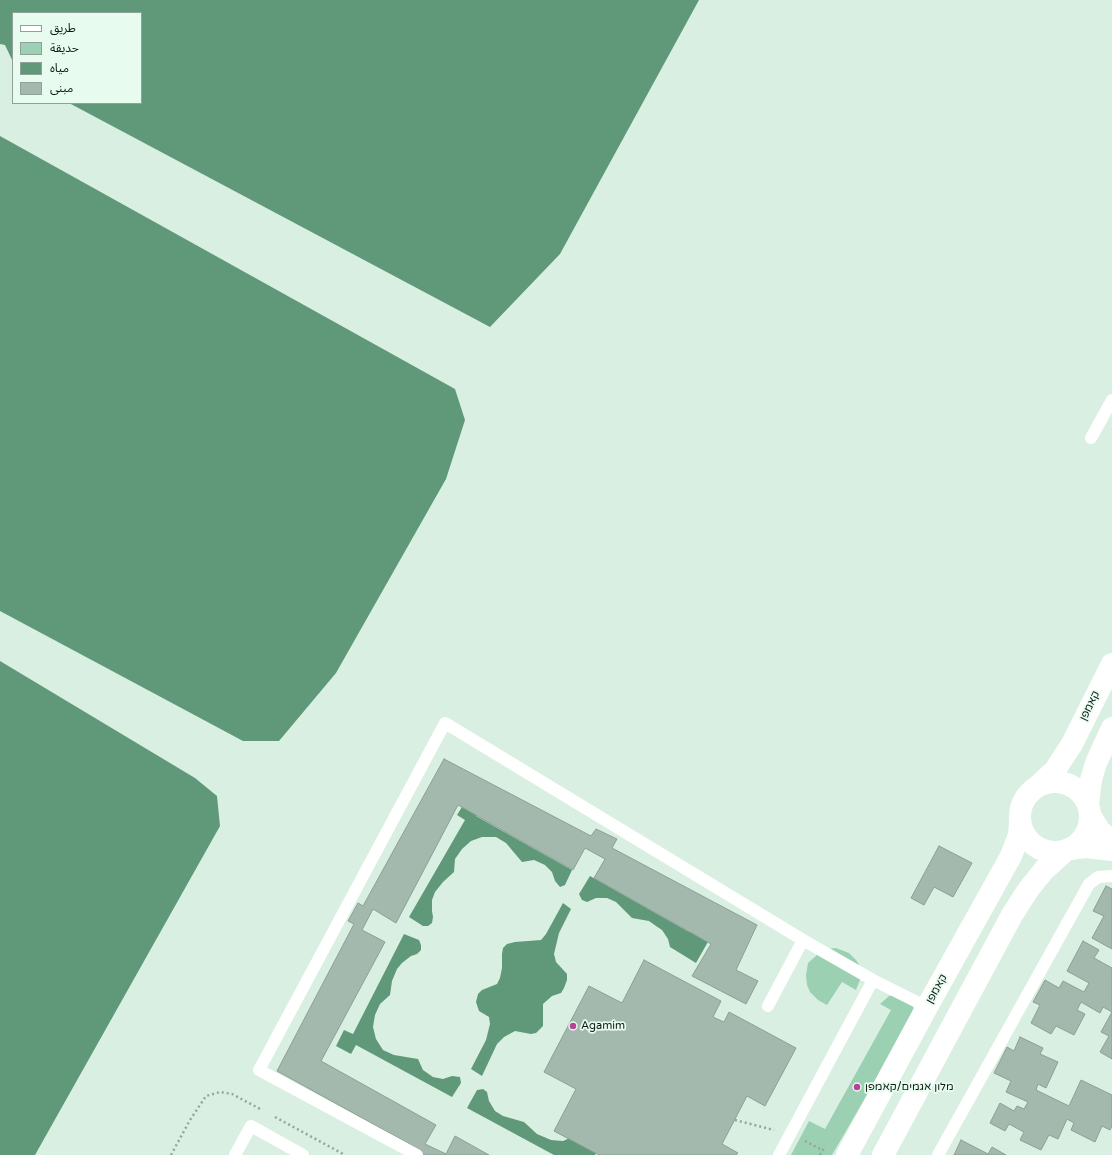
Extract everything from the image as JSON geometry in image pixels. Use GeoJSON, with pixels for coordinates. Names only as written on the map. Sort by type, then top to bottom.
{"type":"FeatureCollection","features":[{"type":"Feature","properties":{"kind":"street","name":"קאמפן"},"geometry":{"type":"LineString","coordinates":[[1039,785],[1055,770],[1072,744],[1112,664]]}},
{"type":"Feature","properties":{"kind":"street"},"geometry":{"type":"LineString","coordinates":[[883,1155],[1012,915],[1028,890],[1044,870],[1067,850],[1080,842],[1087,832],[1090,822],[1089,810],[1091,780],[1096,763],[1112,728]]}},
{"type":"Feature","properties":{"kind":"street"},"geometry":{"type":"LineString","coordinates":[[1112,841],[1100,831],[1089,810],[1086,799],[1078,790],[1069,784],[1057,781],[1046,782],[1039,785],[1027,795],[1021,805],[1019,817],[1021,829],[1026,839],[1035,847],[1046,852],[1058,852],[1086,847],[1112,850]]}},
{"type":"Feature","properties":{"kind":"street","name":"קאמפן"},"geometry":{"type":"LineString","coordinates":[[847,1155],[1011,856],[1020,835],[1020,822]]}},
{"type":"Feature","properties":{"kind":"lane"},"geometry":{"type":"LineString","coordinates":[[1091,438],[1112,400]]}},
{"type":"Feature","properties":{"kind":"lane"},"geometry":{"type":"LineString","coordinates":[[417,1155],[259,1070],[445,723],[803,940],[873,980],[927,1007]]}},
{"type":"Feature","properties":{"kind":"lane"},"geometry":{"type":"LineString","coordinates":[[938,1155],[1089,884],[1098,877],[1112,876]]}},
{"type":"Feature","properties":{"kind":"lane"},"geometry":{"type":"LineString","coordinates":[[768,1006],[803,940]]}},
{"type":"Feature","properties":{"kind":"lane"},"geometry":{"type":"LineString","coordinates":[[779,1155],[873,980]]}},
{"type":"Feature","properties":{"kind":"lane"},"geometry":{"type":"LineString","coordinates":[[235,1155],[250,1126],[303,1155]]}},
{"type":"Feature","properties":{"kind":"green space"},"geometry":{"type":"Polygon","coordinates":[[[836,948],[849,953],[856,960],[861,968],[861,977],[856,990],[842,982],[827,1005],[818,1000],[810,992],[807,985],[806,975],[808,963],[826,949],[836,948]]]}},
{"type":"Feature","properties":{"kind":"green space"},"geometry":{"type":"Polygon","coordinates":[[[898,995],[911,1003],[914,1009],[913,1016],[832,1155],[791,1155],[809,1121],[825,1129],[891,1010],[880,1004],[889,996],[898,995]]]}},
{"type":"Feature","properties":{"kind":"water"},"geometry":{"type":"Polygon","coordinates":[[[0,0],[699,0],[560,254],[490,327],[71,104],[142,104],[142,12],[12,12],[12,60],[5,45],[0,44],[0,0]]]}},
{"type":"Feature","properties":{"kind":"water"},"geometry":{"type":"Polygon","coordinates":[[[0,136],[455,389],[465,420],[446,479],[336,673],[279,741],[243,741],[0,611],[0,136]]]}},
{"type":"Feature","properties":{"kind":"water"},"geometry":{"type":"Polygon","coordinates":[[[0,661],[195,778],[217,796],[220,826],[35,1155],[0,1155],[0,661]]]}},
{"type":"Feature","properties":{"kind":"water"},"geometry":{"type":"Polygon","coordinates":[[[467,799],[481,807],[476,816],[572,870],[565,885],[560,887],[555,881],[552,872],[545,865],[534,860],[522,862],[506,843],[496,837],[482,837],[471,841],[462,849],[455,859],[454,872],[435,892],[432,900],[432,923],[428,926],[423,926],[409,917],[465,820],[457,815],[467,799]]]}},
{"type":"Feature","properties":{"kind":"water"},"geometry":{"type":"Polygon","coordinates":[[[590,876],[689,932],[695,923],[713,933],[696,963],[670,947],[668,939],[662,930],[649,921],[632,918],[616,902],[607,898],[596,898],[587,902],[582,900],[579,894],[590,876]]]}},
{"type":"Feature","properties":{"kind":"water"},"geometry":{"type":"Polygon","coordinates":[[[563,903],[571,909],[559,933],[554,954],[556,962],[567,974],[567,980],[564,988],[561,993],[552,996],[543,1004],[543,1026],[536,1033],[531,1034],[515,1031],[504,1037],[497,1044],[482,1076],[471,1069],[486,1040],[490,1024],[489,1017],[479,1011],[476,1002],[478,994],[482,990],[497,984],[502,968],[503,948],[507,944],[515,942],[541,940],[546,934],[563,903]]]}},
{"type":"Feature","properties":{"kind":"water"},"geometry":{"type":"Polygon","coordinates":[[[404,934],[419,940],[421,950],[402,963],[397,969],[392,981],[390,995],[380,1004],[375,1015],[373,1027],[376,1039],[383,1050],[394,1055],[418,1059],[423,1070],[433,1077],[443,1079],[452,1076],[460,1077],[461,1083],[452,1097],[356,1045],[351,1054],[336,1046],[344,1030],[353,1034],[404,934]]]}},
{"type":"Feature","properties":{"kind":"water"},"geometry":{"type":"Polygon","coordinates":[[[483,1089],[487,1092],[489,1101],[495,1111],[503,1116],[524,1122],[537,1134],[551,1140],[563,1141],[570,1138],[597,1152],[595,1155],[554,1155],[467,1108],[477,1090],[483,1089]]]}},
{"type":"Feature","properties":{"kind":"building"},"geometry":{"type":"Polygon","coordinates":[[[444,759],[591,836],[596,829],[617,839],[612,848],[757,925],[736,970],[758,981],[746,1004],[692,976],[711,944],[594,878],[605,859],[585,848],[573,870],[458,805],[396,923],[373,909],[362,930],[385,942],[321,1061],[436,1125],[425,1144],[446,1154],[455,1136],[489,1155],[419,1155],[422,1151],[277,1071],[354,924],[348,921],[358,903],[363,906],[444,759]]]}},
{"type":"Feature","properties":{"kind":"building"},"geometry":{"type":"Polygon","coordinates":[[[939,846],[972,863],[953,897],[934,887],[924,905],[911,898],[939,846]]]}},
{"type":"Feature","properties":{"kind":"building"},"geometry":{"type":"Polygon","coordinates":[[[1106,886],[1112,889],[1112,949],[1092,938],[1104,916],[1093,911],[1106,886]]]}},
{"type":"Feature","properties":{"kind":"building"},"geometry":{"type":"Polygon","coordinates":[[[1083,941],[1099,950],[1094,958],[1112,968],[1112,1012],[1103,1007],[1100,1013],[1081,1002],[1077,1010],[1085,1014],[1074,1035],[1056,1026],[1051,1034],[1031,1023],[1040,1005],[1033,1002],[1045,980],[1059,988],[1063,981],[1084,992],[1089,983],[1067,971],[1083,941]]]}},
{"type":"Feature","properties":{"kind":"building"},"geometry":{"type":"Polygon","coordinates":[[[644,960],[721,1001],[713,1017],[724,1022],[729,1012],[796,1048],[765,1106],[747,1096],[722,1144],[738,1153],[736,1155],[599,1155],[554,1131],[576,1089],[544,1072],[589,986],[622,1003],[644,960]]]}},
{"type":"Feature","properties":{"kind":"building"},"geometry":{"type":"Polygon","coordinates":[[[1112,1012],[1112,1059],[1100,1052],[1109,1036],[1101,1032],[1112,1012]]]}},
{"type":"Feature","properties":{"kind":"building"},"geometry":{"type":"Polygon","coordinates":[[[1020,1037],[1043,1048],[1040,1054],[1058,1062],[1046,1088],[1038,1084],[1036,1090],[1069,1106],[1081,1080],[1112,1095],[1112,1126],[1110,1130],[1102,1126],[1095,1142],[1071,1130],[1074,1123],[1067,1119],[1058,1139],[1049,1135],[1041,1150],[1020,1140],[1024,1132],[1009,1124],[1005,1131],[990,1123],[1000,1103],[1014,1111],[1017,1106],[1024,1109],[1028,1102],[1006,1092],[1011,1081],[994,1073],[1007,1047],[1014,1051],[1020,1037]]]}},
{"type":"Feature","properties":{"kind":"building"},"geometry":{"type":"Polygon","coordinates":[[[961,1140],[988,1154],[992,1147],[1006,1155],[954,1155],[961,1140]]]}},
{"type":"Feature","properties":{"kind":"place","name":"Agamim"},"geometry":{"type":"Point","coordinates":[573,1026]}},
{"type":"Feature","properties":{"kind":"place","name":"מלון אגמים/קאמפן"},"geometry":{"type":"Point","coordinates":[857,1087]}}]}
